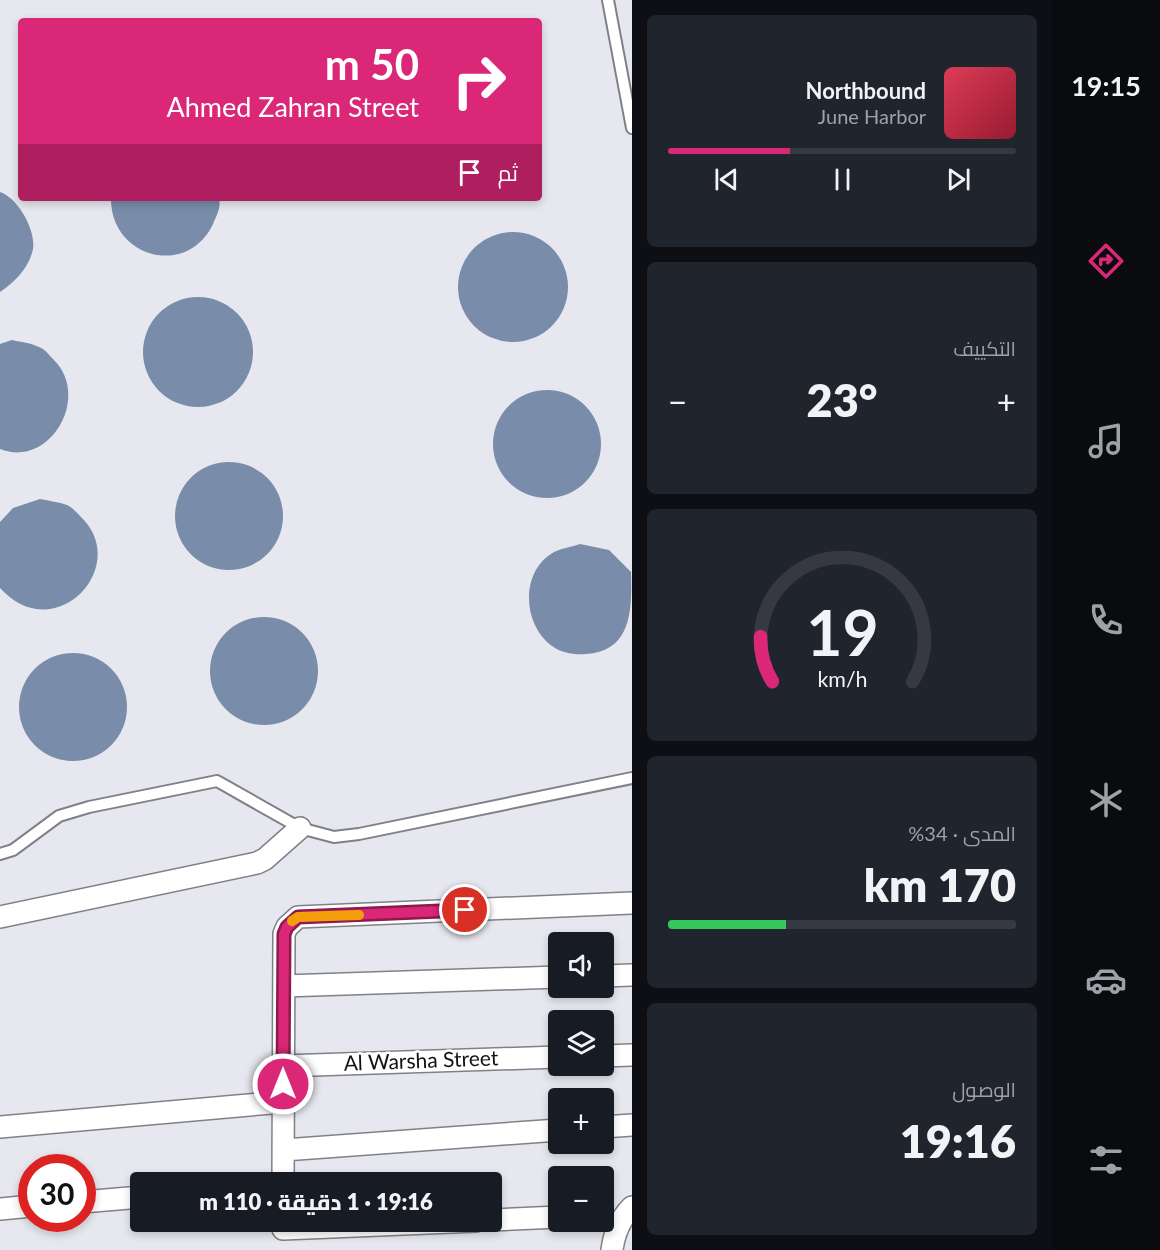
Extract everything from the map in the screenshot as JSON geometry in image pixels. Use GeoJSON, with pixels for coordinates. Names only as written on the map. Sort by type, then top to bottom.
{"type":"FeatureCollection","features":[{"type":"Feature","properties":{"kind":"street"},"geometry":{"type":"LineString","coordinates":[[0,917],[257,863],[265,860],[300,828]]}},
{"type":"Feature","properties":{"kind":"street"},"geometry":{"type":"LineString","coordinates":[[284,1172],[284,934],[287,927],[298,917],[632,903]]}},
{"type":"Feature","properties":{"kind":"street"},"geometry":{"type":"LineString","coordinates":[[614,976],[632,975]]}},
{"type":"Feature","properties":{"kind":"street"},"geometry":{"type":"LineString","coordinates":[[284,986],[548,977]]}},
{"type":"Feature","properties":{"kind":"street"},"geometry":{"type":"LineString","coordinates":[[614,1056],[632,1055]]}},
{"type":"Feature","properties":{"kind":"street","name":"Al Warsha Street"},"geometry":{"type":"LineString","coordinates":[[283,1066],[548,1057]]}},
{"type":"Feature","properties":{"kind":"street"},"geometry":{"type":"LineString","coordinates":[[0,1127],[283,1102]]}},
{"type":"Feature","properties":{"kind":"street"},"geometry":{"type":"LineString","coordinates":[[614,1126],[632,1125]]}},
{"type":"Feature","properties":{"kind":"street"},"geometry":{"type":"LineString","coordinates":[[284,1150],[548,1131]]}},
{"type":"Feature","properties":{"kind":"street"},"geometry":{"type":"LineString","coordinates":[[96,1201],[130,1198]]}},
{"type":"Feature","properties":{"kind":"street"},"geometry":{"type":"LineString","coordinates":[[0,1209],[18,1207]]}},
{"type":"Feature","properties":{"kind":"street"},"geometry":{"type":"LineString","coordinates":[[502,1220],[548,1217]]}},
{"type":"Feature","properties":{"kind":"street"},"geometry":{"type":"LineString","coordinates":[[283,1233],[299,1232]]}},
{"type":"Feature","properties":{"kind":"lane"},"geometry":{"type":"LineString","coordinates":[[608,0],[632,128]]}},
{"type":"Feature","properties":{"kind":"lane"},"geometry":{"type":"LineString","coordinates":[[0,854],[13,850],[59,816],[89,807],[217,781],[300,828],[334,837],[359,834],[632,778]]}},
{"type":"Feature","properties":{"kind":"water"},"geometry":{"type":"Polygon","coordinates":[[[0,192],[13,201],[29,224],[33,249],[25,268],[11,284],[0,292],[0,192]]]}},
{"type":"Feature","properties":{"kind":"water"},"geometry":{"type":"Polygon","coordinates":[[[111,201],[219,201],[213,224],[201,241],[186,251],[169,256],[152,254],[136,247],[123,235],[114,218],[111,201]]]}},
{"type":"Feature","properties":{"kind":"water"},"geometry":{"type":"Polygon","coordinates":[[[513,232],[534,237],[552,248],[563,266],[568,287],[563,308],[552,326],[534,337],[513,342],[492,337],[474,326],[463,308],[458,287],[463,266],[474,248],[492,237],[513,232]]]}},
{"type":"Feature","properties":{"kind":"water"},"geometry":{"type":"Polygon","coordinates":[[[198,297],[219,302],[237,313],[248,331],[253,352],[248,373],[237,391],[219,402],[198,407],[177,402],[159,391],[148,373],[143,352],[148,331],[159,313],[177,302],[198,297]]]}},
{"type":"Feature","properties":{"kind":"water"},"geometry":{"type":"Polygon","coordinates":[[[12,340],[33,344],[45,351],[64,374],[68,391],[67,409],[60,425],[49,439],[35,449],[18,452],[0,449],[0,344],[12,340]]]}},
{"type":"Feature","properties":{"kind":"water"},"geometry":{"type":"Polygon","coordinates":[[[547,390],[568,394],[586,405],[597,423],[601,444],[597,465],[586,483],[568,494],[547,498],[526,494],[508,483],[497,465],[493,444],[497,423],[508,405],[526,394],[547,390]]]}},
{"type":"Feature","properties":{"kind":"water"},"geometry":{"type":"Polygon","coordinates":[[[229,462],[250,466],[268,477],[279,495],[283,516],[279,537],[268,555],[250,566],[229,570],[208,566],[190,555],[179,537],[175,516],[179,495],[190,477],[208,466],[229,462]]]}},
{"type":"Feature","properties":{"kind":"water"},"geometry":{"type":"Polygon","coordinates":[[[40,499],[67,505],[81,517],[94,537],[98,557],[92,577],[80,594],[63,605],[43,610],[21,604],[0,588],[0,522],[13,508],[40,499]]]}},
{"type":"Feature","properties":{"kind":"water"},"geometry":{"type":"Polygon","coordinates":[[[580,544],[609,550],[631,572],[629,614],[621,637],[613,645],[601,651],[582,654],[560,650],[542,636],[530,612],[529,598],[535,572],[543,561],[560,549],[580,544]]]}},
{"type":"Feature","properties":{"kind":"water"},"geometry":{"type":"Polygon","coordinates":[[[264,617],[285,621],[302,633],[314,650],[318,671],[314,692],[302,709],[285,721],[264,725],[243,721],[226,709],[214,692],[210,671],[214,650],[226,633],[243,621],[264,617]]]}},
{"type":"Feature","properties":{"kind":"water"},"geometry":{"type":"Polygon","coordinates":[[[73,653],[94,657],[112,668],[123,686],[127,707],[123,728],[112,746],[94,757],[73,761],[52,757],[34,746],[23,728],[19,707],[23,686],[34,668],[52,657],[73,653]]]}},
{"type":"Feature","properties":{"kind":"slow traffic"},"geometry":{"type":"LineString","coordinates":[[292,921],[298,917],[359,915]]}},
{"type":"Feature","properties":{"kind":"route"},"geometry":{"type":"LineString","coordinates":[[283,1084],[284,934],[292,921],[298,917],[465,910]]}}]}
